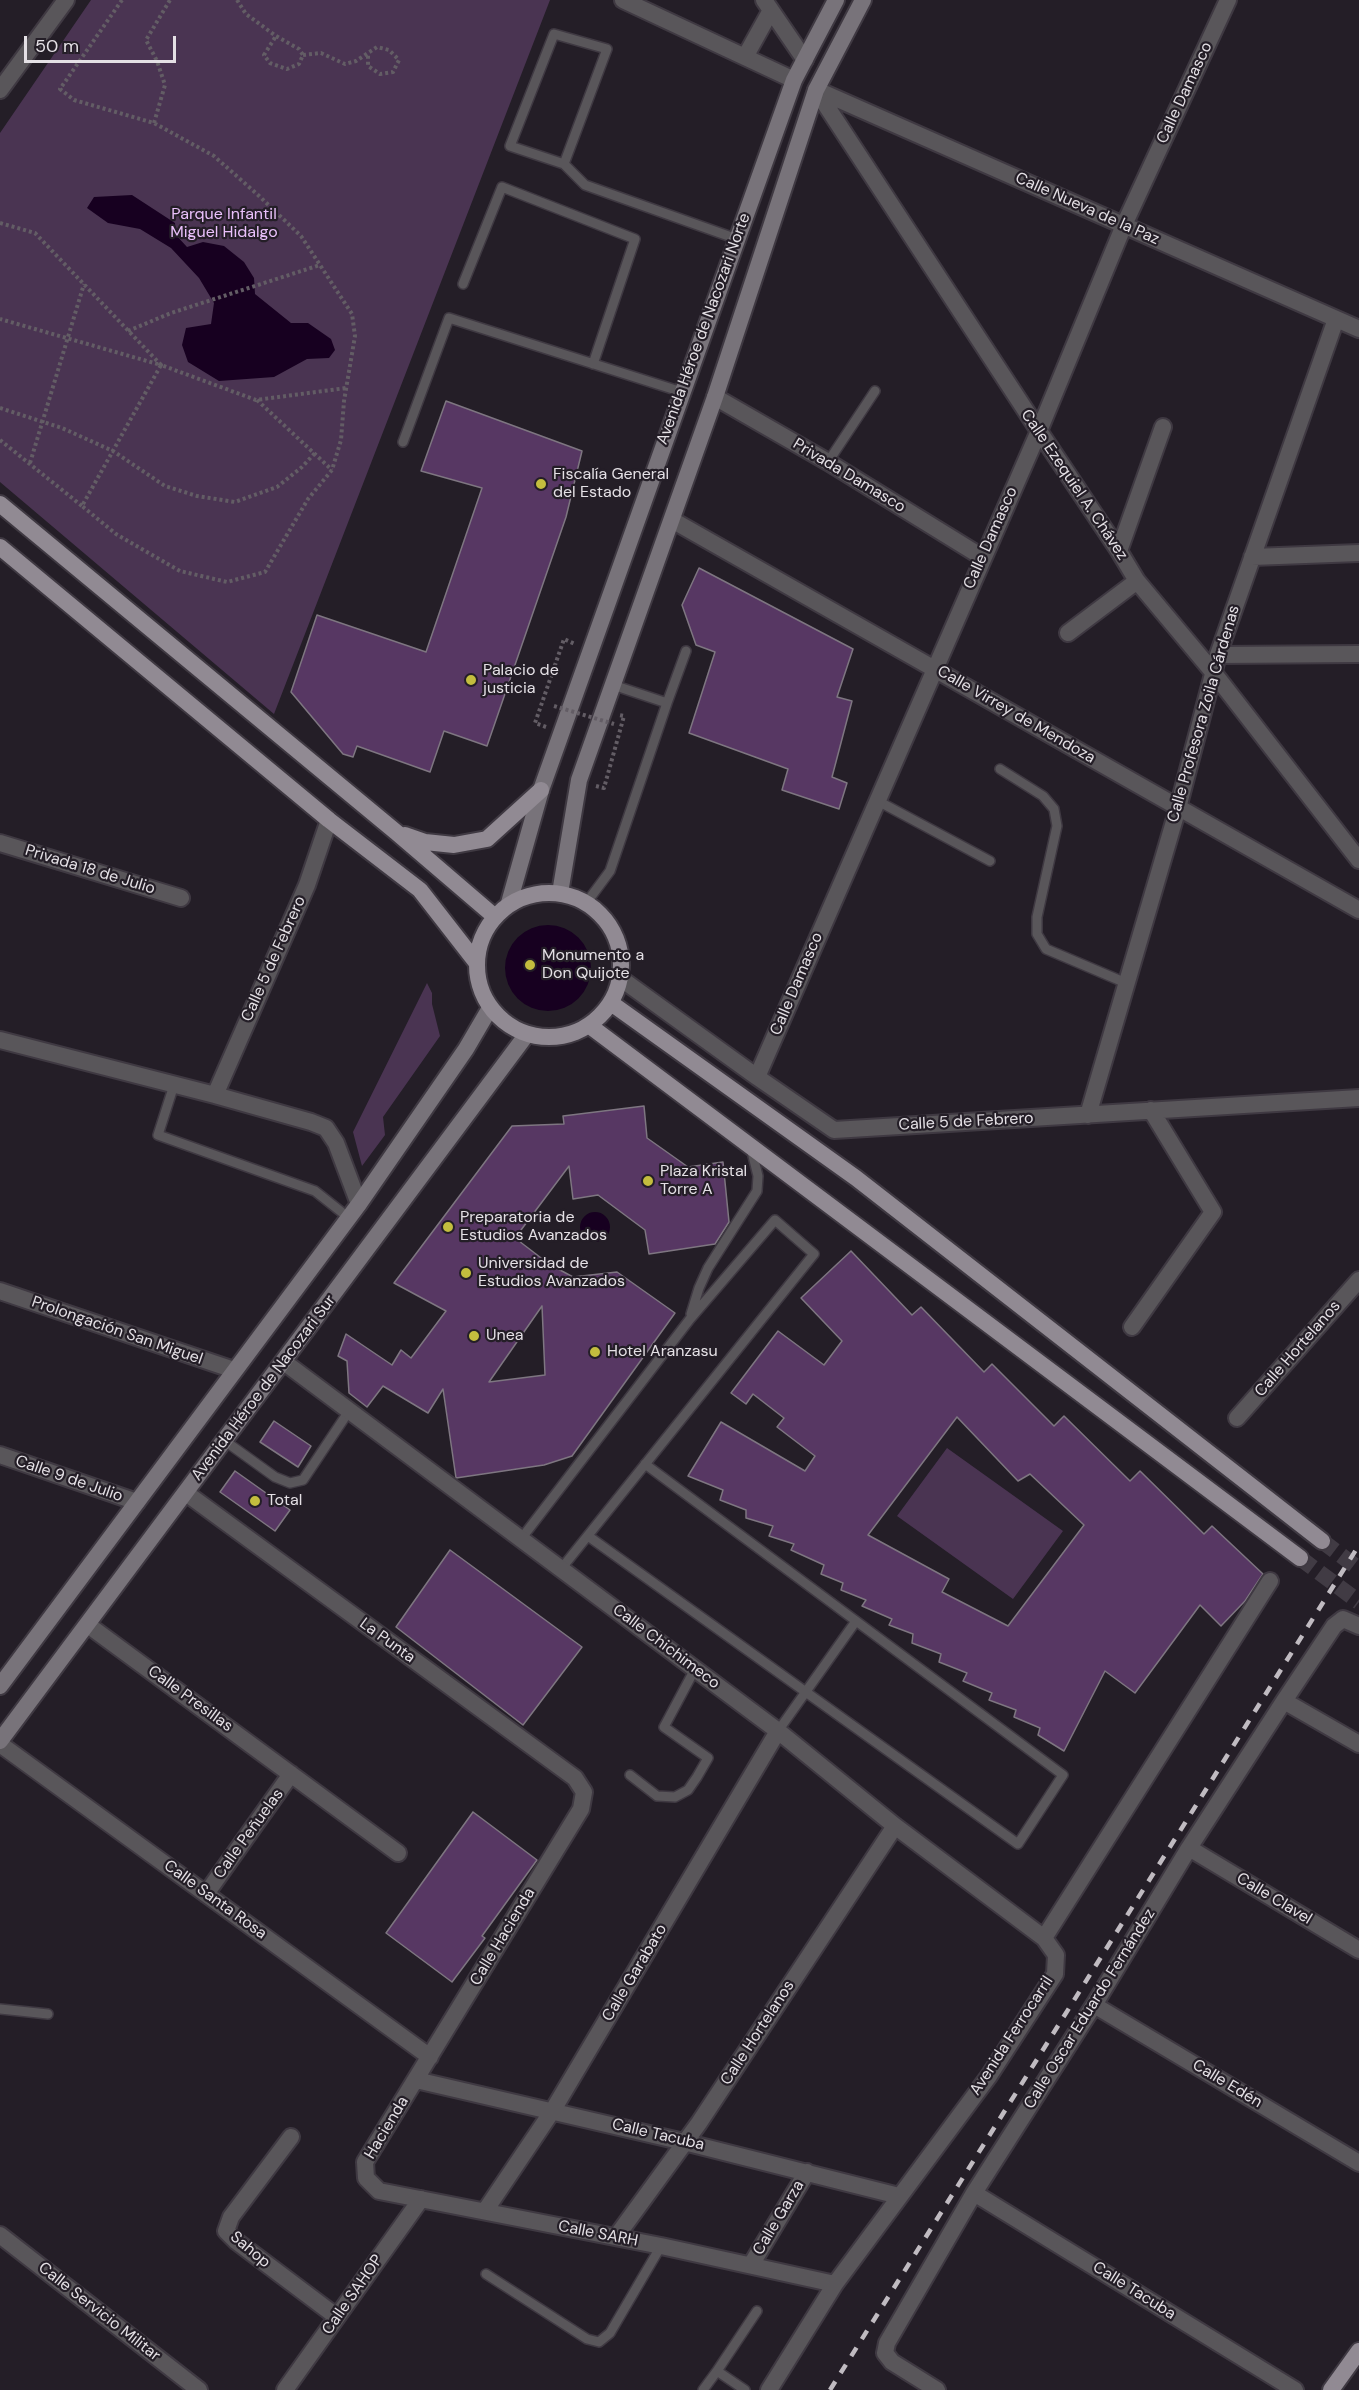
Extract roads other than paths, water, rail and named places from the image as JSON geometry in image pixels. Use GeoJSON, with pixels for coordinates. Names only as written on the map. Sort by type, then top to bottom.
{"type":"FeatureCollection","features":[{"type":"Feature","properties":{"kind":"main road","name":"Avenida Héroe de Nacozari Norte"},"geometry":{"type":"LineString","coordinates":[[509,903],[541,790],[681,392],[794,80],[836,0]]}},
{"type":"Feature","properties":{"kind":"main road","name":"Avenida Héroe de Nacozari Norte"},"geometry":{"type":"LineString","coordinates":[[560,893],[579,780],[715,397],[816,90],[863,0]]}},
{"type":"Feature","properties":{"kind":"main road"},"geometry":{"type":"LineString","coordinates":[[0,504],[494,916]]}},
{"type":"Feature","properties":{"kind":"main road"},"geometry":{"type":"LineString","coordinates":[[0,547],[328,820],[420,890],[476,962]]}},
{"type":"Feature","properties":{"kind":"main road"},"geometry":{"type":"LineString","coordinates":[[396,832],[424,842],[454,845],[487,839],[541,790]]}},
{"type":"Feature","properties":{"kind":"main road"},"geometry":{"type":"LineString","coordinates":[[560,893],[587,903],[608,922],[621,952],[620,978],[608,1009],[590,1026],[576,1033],[554,1038],[527,1034],[508,1026],[490,1008],[480,988],[476,962],[480,940],[494,916],[509,903],[531,894],[560,893]]}},
{"type":"Feature","properties":{"kind":"main road"},"geometry":{"type":"LineString","coordinates":[[611,1003],[856,1178],[1322,1541]]}},
{"type":"Feature","properties":{"kind":"main road","name":"Avenida Héroe de Nacozari Sur"},"geometry":{"type":"LineString","coordinates":[[0,1686],[349,1218],[466,1049],[490,1008]]}},
{"type":"Feature","properties":{"kind":"main road"},"geometry":{"type":"LineString","coordinates":[[590,1026],[1300,1558]]}},
{"type":"Feature","properties":{"kind":"main road","name":"Avenida Héroe de Nacozari Sur"},"geometry":{"type":"LineString","coordinates":[[0,1742],[527,1034]]}},
{"type":"Feature","properties":{"kind":"main road"},"geometry":{"type":"LineString","coordinates":[[1331,2390],[1359,2351]]}},
{"type":"Feature","properties":{"kind":"street"},"geometry":{"type":"LineString","coordinates":[[0,90],[66,0]]}},
{"type":"Feature","properties":{"kind":"street"},"geometry":{"type":"LineString","coordinates":[[622,0],[794,80]]}},
{"type":"Feature","properties":{"kind":"street","name":"Calle Damasco"},"geometry":{"type":"LineString","coordinates":[[756,1077],[1039,431],[1124,225],[1228,0]]}},
{"type":"Feature","properties":{"kind":"street"},"geometry":{"type":"LineString","coordinates":[[745,57],[767,6]]}},
{"type":"Feature","properties":{"kind":"street"},"geometry":{"type":"LineString","coordinates":[[767,6],[805,60]]}},
{"type":"Feature","properties":{"kind":"street","name":"Calle Nueva de la Paz"},"geometry":{"type":"LineString","coordinates":[[816,90],[1359,329]]}},
{"type":"Feature","properties":{"kind":"street","name":"Calle Ezequiel A. Chávez"},"geometry":{"type":"LineString","coordinates":[[816,90],[1137,581],[1213,672],[1359,860]]}},
{"type":"Feature","properties":{"kind":"street","name":"Calle Profesora Zoila Cárdenas"},"geometry":{"type":"LineString","coordinates":[[1088,1115],[1178,808],[1218,655],[1336,319]]}},
{"type":"Feature","properties":{"kind":"street","name":"Privada Damasco"},"geometry":{"type":"LineString","coordinates":[[715,397],[828,462],[982,557]]}},
{"type":"Feature","properties":{"kind":"street"},"geometry":{"type":"LineString","coordinates":[[1119,551],[1163,427]]}},
{"type":"Feature","properties":{"kind":"street","name":"Calle Virrey de Mendoza"},"geometry":{"type":"LineString","coordinates":[[672,520],[1359,910]]}},
{"type":"Feature","properties":{"kind":"street"},"geometry":{"type":"LineString","coordinates":[[1252,557],[1359,553]]}},
{"type":"Feature","properties":{"kind":"street"},"geometry":{"type":"LineString","coordinates":[[1068,633],[1137,581]]}},
{"type":"Feature","properties":{"kind":"street"},"geometry":{"type":"LineString","coordinates":[[1218,655],[1359,654]]}},
{"type":"Feature","properties":{"kind":"street","name":"Calle 5 de Febrero"},"geometry":{"type":"LineString","coordinates":[[215,1095],[307,885],[328,820]]}},
{"type":"Feature","properties":{"kind":"street","name":"Privada 18 de Julio"},"geometry":{"type":"LineString","coordinates":[[0,843],[181,898]]}},
{"type":"Feature","properties":{"kind":"street","name":"Calle 5 de Febrero"},"geometry":{"type":"LineString","coordinates":[[620,978],[756,1077],[834,1130],[1359,1098]]}},
{"type":"Feature","properties":{"kind":"street"},"geometry":{"type":"LineString","coordinates":[[0,1040],[215,1095],[326,1128],[336,1143],[359,1204]]}},
{"type":"Feature","properties":{"kind":"street"},"geometry":{"type":"LineString","coordinates":[[1132,1327],[1213,1212],[1151,1110]]}},
{"type":"Feature","properties":{"kind":"street","name":"Calle Hortelanos"},"geometry":{"type":"LineString","coordinates":[[1237,1418],[1359,1280]]}},
{"type":"Feature","properties":{"kind":"street","name":"Prolongación San Miguel"},"geometry":{"type":"LineString","coordinates":[[0,1291],[234,1370]]}},
{"type":"Feature","properties":{"kind":"street","name":"Calle Chichimeco"},"geometry":{"type":"LineString","coordinates":[[284,1362],[778,1731],[895,1826],[1044,1938]]}},
{"type":"Feature","properties":{"kind":"street","name":"Calle 9 de Julio"},"geometry":{"type":"LineString","coordinates":[[0,1455],[137,1502]]}},
{"type":"Feature","properties":{"kind":"street","name":"La Punta"},"geometry":{"type":"LineString","coordinates":[[186,1493],[575,1778],[584,1792]]}},
{"type":"Feature","properties":{"kind":"street"},"geometry":{"type":"LineString","coordinates":[[1044,1938],[1270,1581]]}},
{"type":"Feature","properties":{"kind":"street","name":"Calle Oscar Eduardo Fernández"},"geometry":{"type":"LineString","coordinates":[[937,2390],[892,2362],[885,2353],[887,2343],[974,2193],[1094,2006],[1190,1848],[1284,1701],[1334,1626],[1351,1622]]}},
{"type":"Feature","properties":{"kind":"street","name":"Calle Presillas"},"geometry":{"type":"LineString","coordinates":[[88,1625],[398,1853]]}},
{"type":"Feature","properties":{"kind":"street"},"geometry":{"type":"LineString","coordinates":[[1284,1701],[1359,1744]]}},
{"type":"Feature","properties":{"kind":"street","name":"Calle Garabato"},"geometry":{"type":"LineString","coordinates":[[485,2211],[553,2110],[778,1731]]}},
{"type":"Feature","properties":{"kind":"street","name":"Calle Santa Rosa"},"geometry":{"type":"LineString","coordinates":[[0,1742],[430,2057]]}},
{"type":"Feature","properties":{"kind":"street","name":"Calle Peñuelas"},"geometry":{"type":"LineString","coordinates":[[206,1894],[291,1774]]}},
{"type":"Feature","properties":{"kind":"street","name":"Calle Hacienda"},"geometry":{"type":"LineString","coordinates":[[416,2080],[581,1809],[584,1792]]}},
{"type":"Feature","properties":{"kind":"street","name":"Calle Hortelanos"},"geometry":{"type":"LineString","coordinates":[[616,2237],[699,2123],[895,1826]]}},
{"type":"Feature","properties":{"kind":"street","name":"Calle Clavel"},"geometry":{"type":"LineString","coordinates":[[1190,1848],[1359,1950]]}},
{"type":"Feature","properties":{"kind":"street","name":"Avenida Ferrocarril"},"geometry":{"type":"LineString","coordinates":[[769,2390],[835,2284],[989,2076],[1054,1974],[1056,1955],[1044,1938]]}},
{"type":"Feature","properties":{"kind":"street","name":"Calle Edén"},"geometry":{"type":"LineString","coordinates":[[1094,2006],[1359,2163]]}},
{"type":"Feature","properties":{"kind":"street","name":"Calle Tacuba"},"geometry":{"type":"LineString","coordinates":[[416,2080],[553,2110],[898,2196]]}},
{"type":"Feature","properties":{"kind":"street","name":"Hacienda"},"geometry":{"type":"LineString","coordinates":[[366,2178],[365,2162],[416,2080]]}},
{"type":"Feature","properties":{"kind":"street","name":"Sahop"},"geometry":{"type":"LineString","coordinates":[[291,2137],[231,2217],[226,2231],[336,2317]]}},
{"type":"Feature","properties":{"kind":"street","name":"Calle Garza"},"geometry":{"type":"LineString","coordinates":[[751,2265],[807,2172]]}},
{"type":"Feature","properties":{"kind":"street","name":"Calle SARH"},"geometry":{"type":"LineString","coordinates":[[366,2178],[379,2191],[661,2246],[835,2284]]}},
{"type":"Feature","properties":{"kind":"street","name":"Calle Tacuba"},"geometry":{"type":"LineString","coordinates":[[974,2193],[1295,2390]]}},
{"type":"Feature","properties":{"kind":"street","name":"Calle SAHOP"},"geometry":{"type":"LineString","coordinates":[[285,2390],[421,2199]]}},
{"type":"Feature","properties":{"kind":"street","name":"Calle Servicio Militar"},"geometry":{"type":"LineString","coordinates":[[0,2235],[199,2390]]}},
{"type":"Feature","properties":{"kind":"lane"},"geometry":{"type":"LineString","coordinates":[[564,164],[607,49],[555,34],[510,146],[564,164],[585,185],[737,239]]}},
{"type":"Feature","properties":{"kind":"lane"},"geometry":{"type":"LineString","coordinates":[[463,284],[502,187],[635,238],[593,364]]}},
{"type":"Feature","properties":{"kind":"lane"},"geometry":{"type":"LineString","coordinates":[[403,442],[449,318],[681,392]]}},
{"type":"Feature","properties":{"kind":"lane"},"geometry":{"type":"LineString","coordinates":[[828,462],[875,391]]}},
{"type":"Feature","properties":{"kind":"lane"},"geometry":{"type":"LineString","coordinates":[[587,903],[610,872],[686,651]]}},
{"type":"Feature","properties":{"kind":"lane"},"geometry":{"type":"LineString","coordinates":[[613,685],[667,703]]}},
{"type":"Feature","properties":{"kind":"lane"},"geometry":{"type":"LineString","coordinates":[[1000,769],[1043,796],[1054,809],[1057,826],[1037,917],[1037,934],[1046,949],[1126,983]]}},
{"type":"Feature","properties":{"kind":"lane"},"geometry":{"type":"LineString","coordinates":[[876,800],[990,861]]}},
{"type":"Feature","properties":{"kind":"lane"},"geometry":{"type":"LineString","coordinates":[[174,1085],[158,1135],[315,1191],[349,1218]]}},
{"type":"Feature","properties":{"kind":"lane"},"geometry":{"type":"LineString","coordinates":[[690,1319],[699,1288],[708,1268],[757,1191],[758,1176],[750,1146]]}},
{"type":"Feature","properties":{"kind":"lane"},"geometry":{"type":"LineString","coordinates":[[521,1539],[690,1319],[775,1220],[814,1254],[561,1569]]}},
{"type":"Feature","properties":{"kind":"lane"},"geometry":{"type":"LineString","coordinates":[[225,1441],[275,1477],[290,1483],[303,1480],[349,1411]]}},
{"type":"Feature","properties":{"kind":"lane"},"geometry":{"type":"LineString","coordinates":[[588,1536],[1018,1844],[1063,1774],[645,1464]]}},
{"type":"Feature","properties":{"kind":"lane"},"geometry":{"type":"LineString","coordinates":[[778,1731],[856,1621]]}},
{"type":"Feature","properties":{"kind":"lane"},"geometry":{"type":"LineString","coordinates":[[630,1775],[657,1796],[675,1797],[688,1790],[697,1777],[708,1758],[664,1727],[695,1669]]}},
{"type":"Feature","properties":{"kind":"lane"},"geometry":{"type":"LineString","coordinates":[[0,2008],[48,2014]]}},
{"type":"Feature","properties":{"kind":"lane"},"geometry":{"type":"LineString","coordinates":[[486,2274],[586,2339],[599,2342],[610,2333],[661,2246]]}},
{"type":"Feature","properties":{"kind":"lane"},"geometry":{"type":"LineString","coordinates":[[703,2390],[757,2311]]}},
{"type":"Feature","properties":{"kind":"lane"},"geometry":{"type":"LineString","coordinates":[[717,2371],[745,2390]]}},
{"type":"Feature","properties":{"kind":"tunnel"},"geometry":{"type":"LineString","coordinates":[[1322,1541],[1359,1569]]}},
{"type":"Feature","properties":{"kind":"tunnel"},"geometry":{"type":"LineString","coordinates":[[1300,1558],[1359,1602]]}},
{"type":"Feature","properties":{"kind":"railway"},"geometry":{"type":"LineString","coordinates":[[830,2390],[1359,1545]]}},
{"type":"Feature","properties":{"kind":"place","name":"Fiscalía General del Estado"},"geometry":{"type":"Point","coordinates":[541,484]}},
{"type":"Feature","properties":{"kind":"place","name":"Palacio de justicia"},"geometry":{"type":"Point","coordinates":[471,680]}},
{"type":"Feature","properties":{"kind":"place","name":"Monumento a Don Quijote"},"geometry":{"type":"Point","coordinates":[530,965]}},
{"type":"Feature","properties":{"kind":"place","name":"Plaza Kristal Torre A"},"geometry":{"type":"Point","coordinates":[648,1181]}},
{"type":"Feature","properties":{"kind":"place","name":"Preparatoria de Estudios Avanzados"},"geometry":{"type":"Point","coordinates":[448,1227]}},
{"type":"Feature","properties":{"kind":"place","name":"Universidad de Estudios Avanzados"},"geometry":{"type":"Point","coordinates":[466,1273]}},
{"type":"Feature","properties":{"kind":"place","name":"Unea"},"geometry":{"type":"Point","coordinates":[474,1336]}},
{"type":"Feature","properties":{"kind":"place","name":"Hotel Aranzasu"},"geometry":{"type":"Point","coordinates":[595,1352]}},
{"type":"Feature","properties":{"kind":"place","name":"Total"},"geometry":{"type":"Point","coordinates":[255,1501]}},
{"type":"Feature","properties":{"kind":"park label","name":"Parque Infantil Miguel Hidalgo"},"geometry":{"type":"Point","coordinates":[224,224]}}]}
